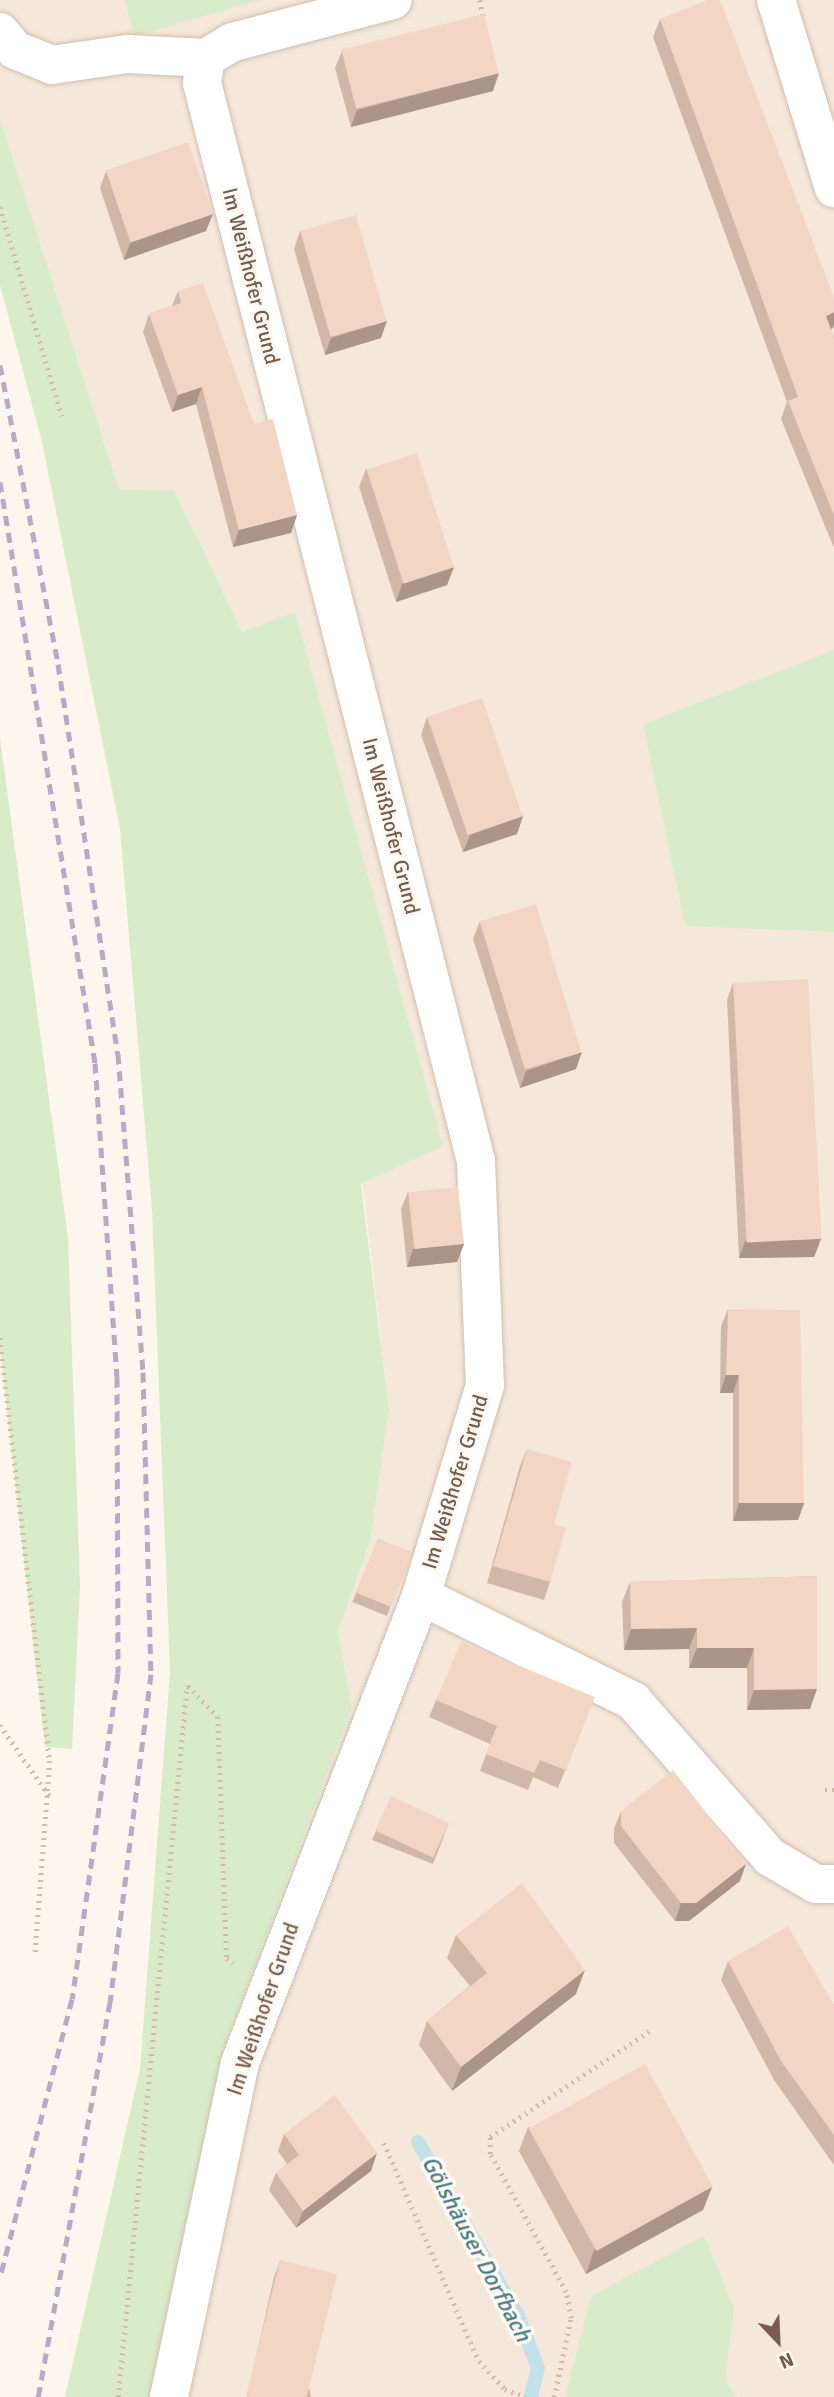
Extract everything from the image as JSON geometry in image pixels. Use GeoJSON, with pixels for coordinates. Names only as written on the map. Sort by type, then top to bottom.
{"type":"FeatureCollection","features":[{"type":"Feature","properties":{"kind":"street"},"geometry":{"type":"LineString","coordinates":[[0,32],[15,50],[52,65],[127,54],[206,58],[233,43],[393,0]]}},
{"type":"Feature","properties":{"kind":"street"},"geometry":{"type":"LineString","coordinates":[[775,0],[834,188]]}},
{"type":"Feature","properties":{"kind":"street","name":"Im Weißhofer Grund"},"geometry":{"type":"LineString","coordinates":[[169,2397],[221,2139],[266,1992],[421,1596],[485,1385],[476,1161],[202,83],[206,58]]}},
{"type":"Feature","properties":{"kind":"street","name":"Im Weißhofer Grund"},"geometry":{"type":"LineString","coordinates":[[421,1596],[633,1701],[769,1857],[816,1884],[834,1884]]}},
{"type":"Feature","properties":{"kind":"path"},"geometry":{"type":"LineString","coordinates":[[480,0],[486,27]]}},
{"type":"Feature","properties":{"kind":"path"},"geometry":{"type":"LineString","coordinates":[[0,207],[62,416]]}},
{"type":"Feature","properties":{"kind":"path"},"geometry":{"type":"LineString","coordinates":[[0,1338],[51,1798],[35,1956]]}},
{"type":"Feature","properties":{"kind":"path"},"geometry":{"type":"LineString","coordinates":[[118,2397],[187,1685],[218,1717],[227,1958],[266,1992]]}},
{"type":"Feature","properties":{"kind":"path"},"geometry":{"type":"LineString","coordinates":[[0,1726],[51,1798]]}},
{"type":"Feature","properties":{"kind":"path"},"geometry":{"type":"LineString","coordinates":[[825,1790],[834,1790]]}},
{"type":"Feature","properties":{"kind":"path"},"geometry":{"type":"LineString","coordinates":[[554,2397],[571,2318],[566,2292],[490,2154],[490,2137],[651,2030]]}},
{"type":"Feature","properties":{"kind":"path"},"geometry":{"type":"LineString","coordinates":[[384,2143],[460,2325],[479,2361],[505,2389],[525,2397]]}},
{"type":"Feature","properties":{"kind":"shaded area"},"geometry":{"type":"Polygon","coordinates":[[[0,0],[834,0],[834,2397],[150,2397],[224,2047],[352,1707],[338,1631],[370,1542],[389,1409],[296,613],[242,632],[174,490],[119,489],[0,118],[0,0]]]}},
{"type":"Feature","properties":{"kind":"green space"},"geometry":{"type":"Polygon","coordinates":[[[124,0],[260,0],[135,36],[124,0]]]}},
{"type":"Feature","properties":{"kind":"green space"},"geometry":{"type":"Polygon","coordinates":[[[0,118],[119,489],[174,490],[242,632],[295,612],[443,1146],[361,1184],[389,1409],[370,1542],[338,1631],[352,1707],[224,2047],[150,2397],[65,2397],[140,2069],[170,1672],[152,1209],[120,829],[42,442],[0,285],[0,118]]]}},
{"type":"Feature","properties":{"kind":"green space"},"geometry":{"type":"Polygon","coordinates":[[[834,650],[834,932],[685,926],[643,724],[834,650]]]}},
{"type":"Feature","properties":{"kind":"green space"},"geometry":{"type":"Polygon","coordinates":[[[0,739],[68,1238],[80,1586],[72,1749],[45,1747],[0,1348],[0,739]]]}},
{"type":"Feature","properties":{"kind":"green space"},"geometry":{"type":"Polygon","coordinates":[[[704,2236],[734,2308],[725,2380],[737,2397],[565,2397],[591,2296],[704,2236]]]}},
{"type":"Feature","properties":{"kind":"building"},"geometry":{"type":"Polygon","coordinates":[[[708,0],[720,0],[834,297],[834,312],[826,316],[834,337],[834,515],[788,401],[798,397],[660,19],[708,0]]]}},
{"type":"Feature","properties":{"kind":"building"},"geometry":{"type":"Polygon","coordinates":[[[484,14],[499,73],[356,109],[341,50],[484,14]]]}},
{"type":"Feature","properties":{"kind":"building"},"geometry":{"type":"Polygon","coordinates":[[[188,142],[213,214],[130,242],[106,170],[188,142]]]}},
{"type":"Feature","properties":{"kind":"building"},"geometry":{"type":"Polygon","coordinates":[[[356,215],[386,321],[331,337],[300,231],[356,215]]]}},
{"type":"Feature","properties":{"kind":"building"},"geometry":{"type":"Polygon","coordinates":[[[203,283],[254,424],[273,419],[297,515],[239,530],[202,387],[178,395],[149,314],[181,303],[178,291],[203,283]]]}},
{"type":"Feature","properties":{"kind":"building"},"geometry":{"type":"Polygon","coordinates":[[[417,453],[454,567],[404,584],[367,469],[417,453]]]}},
{"type":"Feature","properties":{"kind":"building"},"geometry":{"type":"Polygon","coordinates":[[[482,698],[523,816],[468,835],[427,717],[482,698]]]}},
{"type":"Feature","properties":{"kind":"building"},"geometry":{"type":"Polygon","coordinates":[[[536,904],[581,1052],[525,1069],[480,921],[536,904]]]}},
{"type":"Feature","properties":{"kind":"building"},"geometry":{"type":"Polygon","coordinates":[[[808,979],[822,1239],[747,1243],[733,983],[808,979]]]}},
{"type":"Feature","properties":{"kind":"building"},"geometry":{"type":"Polygon","coordinates":[[[458,1187],[464,1244],[414,1249],[408,1192],[458,1187]]]}},
{"type":"Feature","properties":{"kind":"building"},"geometry":{"type":"Polygon","coordinates":[[[728,1309],[800,1310],[804,1503],[739,1503],[739,1375],[726,1375],[728,1309]]]}},
{"type":"Feature","properties":{"kind":"building"},"geometry":{"type":"Polygon","coordinates":[[[527,1449],[572,1462],[554,1524],[566,1528],[550,1582],[493,1566],[527,1449]]]}},
{"type":"Feature","properties":{"kind":"building"},"geometry":{"type":"Polygon","coordinates":[[[378,1539],[412,1553],[391,1607],[356,1593],[378,1539]]]}},
{"type":"Feature","properties":{"kind":"building"},"geometry":{"type":"Polygon","coordinates":[[[817,1576],[817,1689],[754,1690],[754,1648],[697,1648],[697,1628],[631,1629],[630,1582],[817,1576]]]}},
{"type":"Feature","properties":{"kind":"building"},"geometry":{"type":"Polygon","coordinates":[[[461,1642],[595,1697],[565,1770],[540,1760],[534,1773],[486,1754],[497,1726],[436,1700],[461,1642]]]}},
{"type":"Feature","properties":{"kind":"building"},"geometry":{"type":"Polygon","coordinates":[[[673,1770],[746,1864],[696,1903],[681,1903],[621,1826],[621,1811],[673,1770]]]}},
{"type":"Feature","properties":{"kind":"building"},"geometry":{"type":"Polygon","coordinates":[[[391,1796],[449,1823],[433,1857],[375,1830],[391,1796]]]}},
{"type":"Feature","properties":{"kind":"building"},"geometry":{"type":"Polygon","coordinates":[[[522,1883],[585,1970],[461,2067],[427,2021],[487,1973],[456,1935],[522,1883]]]}},
{"type":"Feature","properties":{"kind":"building"},"geometry":{"type":"Polygon","coordinates":[[[788,1926],[834,2005],[834,2135],[781,2061],[728,1961],[788,1926]]]}},
{"type":"Feature","properties":{"kind":"building"},"geometry":{"type":"Polygon","coordinates":[[[645,2064],[713,2186],[597,2251],[529,2128],[645,2064]]]}},
{"type":"Feature","properties":{"kind":"building"},"geometry":{"type":"Polygon","coordinates":[[[335,2095],[377,2153],[303,2211],[276,2173],[299,2155],[284,2134],[335,2095]]]}},
{"type":"Feature","properties":{"kind":"building"},"geometry":{"type":"Polygon","coordinates":[[[280,2260],[337,2274],[307,2397],[246,2396],[280,2260]]]}},
{"type":"Feature","properties":{"kind":"waterway","name":"Gölshäuser Dorfbach"},"geometry":{"type":"LineString","coordinates":[[418,2142],[518,2316],[538,2368],[531,2397]]}},
{"type":"Feature","properties":{"kind":"railway"},"geometry":{"type":"LineString","coordinates":[[0,365],[58,664],[118,1054],[143,1372],[151,1674],[110,2002],[38,2397]]}},
{"type":"Feature","properties":{"kind":"railway"},"geometry":{"type":"LineString","coordinates":[[0,482],[95,1063],[117,1377],[118,1673],[72,1999],[0,2277]]}}]}
